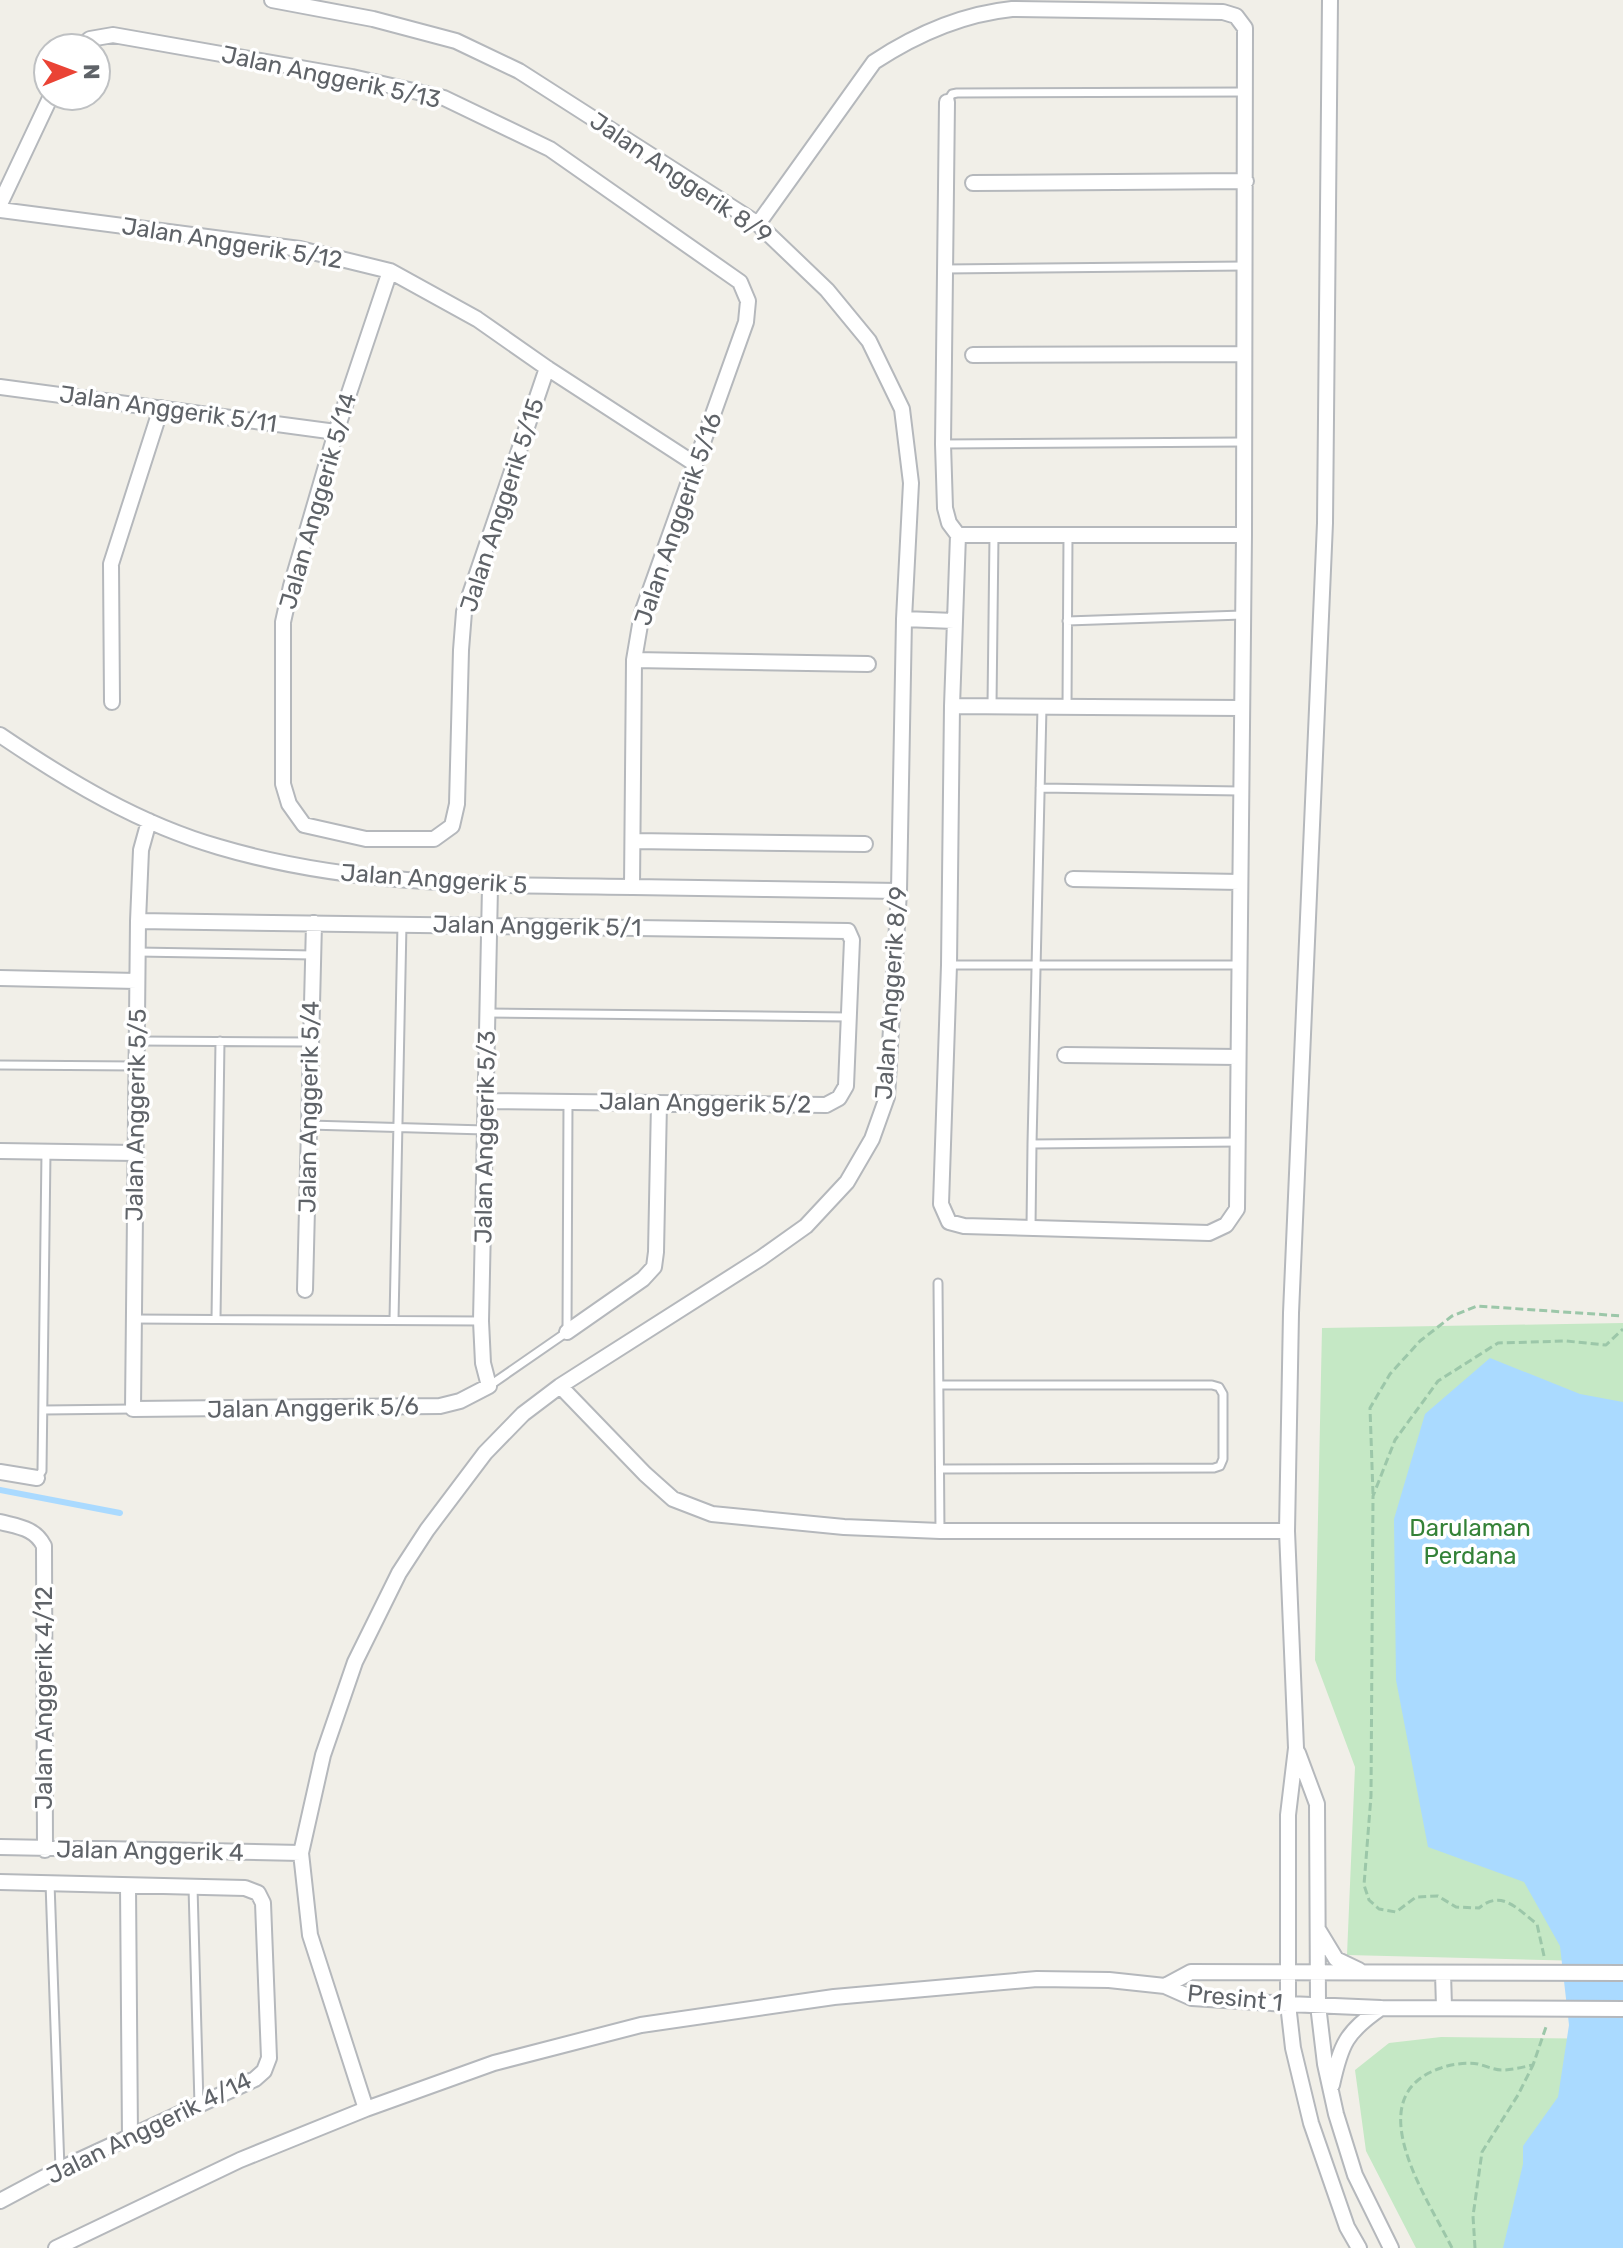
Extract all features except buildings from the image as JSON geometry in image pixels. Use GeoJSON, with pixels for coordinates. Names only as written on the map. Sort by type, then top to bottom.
{"type":"FeatureCollection","features":[{"type":"Feature","properties":{"kind":"street","name":"Jalan Anggerik 8/9"},"geometry":{"type":"LineString","coordinates":[[272,0],[373,19],[456,41],[519,71],[758,224],[827,290],[869,341],[902,409],[911,483],[904,619],[899,891],[887,1097],[872,1139],[847,1182],[806,1226],[560,1386],[523,1414],[485,1453],[399,1573],[355,1662],[323,1755],[301,1853],[310,1935],[366,2109]]}},
{"type":"Feature","properties":{"kind":"street"},"geometry":{"type":"LineString","coordinates":[[1330,0],[1325,523],[1291,1313],[1287,1531],[1296,1748],[1288,1815],[1288,2004],[1293,2048],[1311,2123],[1347,2227],[1359,2248]]}},
{"type":"Feature","properties":{"kind":"street"},"geometry":{"type":"LineString","coordinates":[[758,224],[874,62],[895,48],[960,19],[984,12],[1027,9],[1223,12],[1236,16],[1245,28],[1244,535],[1237,1209],[1226,1225],[1209,1233],[964,1226],[949,1222],[941,1204],[958,535],[949,523],[945,508],[943,444],[947,102]]}},
{"type":"Feature","properties":{"kind":"street","name":"Jalan Anggerik 5/13"},"geometry":{"type":"LineString","coordinates":[[112,35],[352,77],[444,98],[550,149],[740,282],[748,301]]}},
{"type":"Feature","properties":{"kind":"street"},"geometry":{"type":"LineString","coordinates":[[0,204],[43,112]]}},
{"type":"Feature","properties":{"kind":"street"},"geometry":{"type":"LineString","coordinates":[[973,183],[1246,181]]}},
{"type":"Feature","properties":{"kind":"street","name":"Jalan Anggerik 5/12"},"geometry":{"type":"LineString","coordinates":[[0,210],[300,249],[390,271],[477,319],[695,464]]}},
{"type":"Feature","properties":{"kind":"street","name":"Jalan Anggerik 5/14"},"geometry":{"type":"LineString","coordinates":[[283,784],[283,622],[300,549],[390,271]]}},
{"type":"Feature","properties":{"kind":"street","name":"Jalan Anggerik 5/16"},"geometry":{"type":"LineString","coordinates":[[632,887],[634,660],[642,613],[746,322],[748,301]]}},
{"type":"Feature","properties":{"kind":"street"},"geometry":{"type":"LineString","coordinates":[[973,355],[1244,354]]}},
{"type":"Feature","properties":{"kind":"street","name":"Jalan Anggerik 5/15"},"geometry":{"type":"LineString","coordinates":[[283,784],[289,804],[304,825],[366,839],[434,839],[452,826],[457,804],[464,612],[547,368]]}},
{"type":"Feature","properties":{"kind":"street","name":"Jalan Anggerik 5/11"},"geometry":{"type":"LineString","coordinates":[[0,387],[336,432]]}},
{"type":"Feature","properties":{"kind":"street"},"geometry":{"type":"LineString","coordinates":[[112,702],[111,564],[161,408]]}},
{"type":"Feature","properties":{"kind":"street"},"geometry":{"type":"LineString","coordinates":[[958,535],[1244,535]]}},
{"type":"Feature","properties":{"kind":"street"},"geometry":{"type":"LineString","coordinates":[[904,619],[954,621]]}},
{"type":"Feature","properties":{"kind":"street"},"geometry":{"type":"LineString","coordinates":[[634,660],[868,664]]}},
{"type":"Feature","properties":{"kind":"street"},"geometry":{"type":"LineString","coordinates":[[952,706],[1241,708]]}},
{"type":"Feature","properties":{"kind":"street","name":"Jalan Anggerik 5"},"geometry":{"type":"LineString","coordinates":[[0,735],[68,781],[149,821],[218,847],[306,868],[391,880],[490,887],[899,891]]}},
{"type":"Feature","properties":{"kind":"street","name":"Jalan Anggerik 5/5"},"geometry":{"type":"LineString","coordinates":[[133,1409],[138,921],[141,850],[149,821]]}},
{"type":"Feature","properties":{"kind":"street"},"geometry":{"type":"LineString","coordinates":[[633,841],[865,844]]}},
{"type":"Feature","properties":{"kind":"street"},"geometry":{"type":"LineString","coordinates":[[1073,879],[1240,882]]}},
{"type":"Feature","properties":{"kind":"street","name":"Jalan Anggerik 5/3"},"geometry":{"type":"LineString","coordinates":[[489,1386],[483,1363],[481,1321],[490,887]]}},
{"type":"Feature","properties":{"kind":"street","name":"Jalan Anggerik 5/1"},"geometry":{"type":"LineString","coordinates":[[138,921],[840,929],[848,931],[852,940],[848,1017]]}},
{"type":"Feature","properties":{"kind":"street","name":"Jalan Anggerik 5/4"},"geometry":{"type":"LineString","coordinates":[[305,1290],[314,923]]}},
{"type":"Feature","properties":{"kind":"street"},"geometry":{"type":"LineString","coordinates":[[0,978],[137,981]]}},
{"type":"Feature","properties":{"kind":"street","name":"Jalan Anggerik 5/2"},"geometry":{"type":"LineString","coordinates":[[486,1101],[826,1105],[839,1098],[846,1086],[848,1017]]}},
{"type":"Feature","properties":{"kind":"street"},"geometry":{"type":"LineString","coordinates":[[1065,1055],[1238,1057]]}},
{"type":"Feature","properties":{"kind":"street"},"geometry":{"type":"LineString","coordinates":[[567,1332],[643,1279],[654,1267],[659,1103]]}},
{"type":"Feature","properties":{"kind":"street"},"geometry":{"type":"LineString","coordinates":[[0,1151],[136,1153]]}},
{"type":"Feature","properties":{"kind":"street","name":"Jalan Anggerik 5/6"},"geometry":{"type":"LineString","coordinates":[[133,1409],[440,1406],[460,1401],[489,1386]]}},
{"type":"Feature","properties":{"kind":"street"},"geometry":{"type":"LineString","coordinates":[[560,1386],[673,1499],[712,1514],[844,1527],[940,1531],[1287,1531]]}},
{"type":"Feature","properties":{"kind":"street"},"geometry":{"type":"LineString","coordinates":[[0,1472],[37,1478]]}},
{"type":"Feature","properties":{"kind":"street","name":"Jalan Anggerik 4/12"},"geometry":{"type":"LineString","coordinates":[[0,1522],[38,1534],[44,1546],[45,1850]]}},
{"type":"Feature","properties":{"kind":"street"},"geometry":{"type":"LineString","coordinates":[[1296,1748],[1317,1804],[1318,2005],[1331,2091],[1355,2175],[1391,2248]]}},
{"type":"Feature","properties":{"kind":"street","name":"Jalan Anggerik 4"},"geometry":{"type":"LineString","coordinates":[[0,1847],[301,1853]]}},
{"type":"Feature","properties":{"kind":"street"},"geometry":{"type":"LineString","coordinates":[[0,1882],[193,1887]]}},
{"type":"Feature","properties":{"kind":"street"},"geometry":{"type":"LineString","coordinates":[[128,1886],[130,2137]]}},
{"type":"Feature","properties":{"kind":"street","name":"Jalan Anggerik 4/14"},"geometry":{"type":"LineString","coordinates":[[0,2201],[60,2169],[255,2079],[264,2071],[269,2058],[263,1903],[258,1893],[245,1888],[193,1887]]}},
{"type":"Feature","properties":{"kind":"street"},"geometry":{"type":"LineString","coordinates":[[1317,1927],[1336,1959],[1369,1974]]}},
{"type":"Feature","properties":{"kind":"street","name":"Presint 1"},"geometry":{"type":"LineString","coordinates":[[1165,1986],[1191,1972],[1623,1973]]}},
{"type":"Feature","properties":{"kind":"street"},"geometry":{"type":"LineString","coordinates":[[1443,1973],[1444,2007]]}},
{"type":"Feature","properties":{"kind":"street"},"geometry":{"type":"LineString","coordinates":[[56,2248],[240,2160],[366,2109],[494,2063],[641,2025],[834,1997],[1037,1979],[1109,1980],[1165,1986]]}},
{"type":"Feature","properties":{"kind":"street","name":"Presint 1"},"geometry":{"type":"LineString","coordinates":[[1165,1986],[1192,1998],[1288,2004],[1381,2008],[1623,2009]]}},
{"type":"Feature","properties":{"kind":"street"},"geometry":{"type":"LineString","coordinates":[[1331,2091],[1339,2051],[1358,2026],[1381,2008]]}},
{"type":"Feature","properties":{"kind":"lane"},"geometry":{"type":"LineString","coordinates":[[947,102],[952,94],[957,93],[1247,92]]}},
{"type":"Feature","properties":{"kind":"lane"},"geometry":{"type":"LineString","coordinates":[[945,269],[1245,266]]}},
{"type":"Feature","properties":{"kind":"lane"},"geometry":{"type":"LineString","coordinates":[[943,444],[1243,442]]}},
{"type":"Feature","properties":{"kind":"lane"},"geometry":{"type":"LineString","coordinates":[[992,706],[994,535]]}},
{"type":"Feature","properties":{"kind":"lane"},"geometry":{"type":"LineString","coordinates":[[1067,707],[1068,535]]}},
{"type":"Feature","properties":{"kind":"lane"},"geometry":{"type":"LineString","coordinates":[[1067,621],[1242,615]]}},
{"type":"Feature","properties":{"kind":"lane"},"geometry":{"type":"LineString","coordinates":[[1031,1227],[1042,707]]}},
{"type":"Feature","properties":{"kind":"lane"},"geometry":{"type":"LineString","coordinates":[[1040,788],[1240,791]]}},
{"type":"Feature","properties":{"kind":"lane"},"geometry":{"type":"LineString","coordinates":[[394,1320],[402,924]]}},
{"type":"Feature","properties":{"kind":"lane"},"geometry":{"type":"LineString","coordinates":[[138,952],[313,955]]}},
{"type":"Feature","properties":{"kind":"lane"},"geometry":{"type":"LineString","coordinates":[[949,965],[1238,965]]}},
{"type":"Feature","properties":{"kind":"lane"},"geometry":{"type":"LineString","coordinates":[[487,1013],[848,1017]]}},
{"type":"Feature","properties":{"kind":"lane"},"geometry":{"type":"LineString","coordinates":[[137,1041],[311,1042]]}},
{"type":"Feature","properties":{"kind":"lane"},"geometry":{"type":"LineString","coordinates":[[216,1319],[220,1041]]}},
{"type":"Feature","properties":{"kind":"lane"},"geometry":{"type":"LineString","coordinates":[[0,1065],[136,1066]]}},
{"type":"Feature","properties":{"kind":"lane"},"geometry":{"type":"LineString","coordinates":[[489,1386],[567,1332],[568,1102]]}},
{"type":"Feature","properties":{"kind":"lane"},"geometry":{"type":"LineString","coordinates":[[309,1125],[485,1130]]}},
{"type":"Feature","properties":{"kind":"lane"},"geometry":{"type":"LineString","coordinates":[[1032,1144],[1239,1142]]}},
{"type":"Feature","properties":{"kind":"lane"},"geometry":{"type":"LineString","coordinates":[[37,1478],[42,1471],[44,1410],[46,1152]]}},
{"type":"Feature","properties":{"kind":"lane"},"geometry":{"type":"LineString","coordinates":[[938,1283],[940,1531]]}},
{"type":"Feature","properties":{"kind":"lane"},"geometry":{"type":"LineString","coordinates":[[134,1319],[481,1321]]}},
{"type":"Feature","properties":{"kind":"lane"},"geometry":{"type":"LineString","coordinates":[[939,1385],[1212,1385],[1219,1387],[1223,1394],[1223,1459],[1220,1466],[1214,1468],[940,1469]]}},
{"type":"Feature","properties":{"kind":"lane"},"geometry":{"type":"LineString","coordinates":[[44,1410],[133,1409]]}},
{"type":"Feature","properties":{"kind":"lane"},"geometry":{"type":"LineString","coordinates":[[50,1883],[60,2169]]}},
{"type":"Feature","properties":{"kind":"lane"},"geometry":{"type":"LineString","coordinates":[[193,1887],[199,2106]]}},
{"type":"Feature","properties":{"kind":"path"},"geometry":{"type":"LineString","coordinates":[[1554,1972],[1537,1924],[1505,1900],[1489,1900],[1479,1908],[1456,1907],[1438,1896],[1416,1897],[1396,1912],[1379,1909],[1369,1900],[1364,1885],[1371,1796],[1373,1496],[1370,1408],[1390,1374],[1420,1341],[1452,1316],[1477,1306],[1623,1316]]}},
{"type":"Feature","properties":{"kind":"path"},"geometry":{"type":"LineString","coordinates":[[1373,1496],[1395,1440],[1438,1381],[1498,1343],[1566,1341],[1606,1345],[1623,1329]]}},
{"type":"Feature","properties":{"kind":"path"},"geometry":{"type":"LineString","coordinates":[[1475,2248],[1473,2216],[1482,2152],[1518,2095],[1555,2008]]}},
{"type":"Feature","properties":{"kind":"path"},"geometry":{"type":"LineString","coordinates":[[1452,2248],[1412,2170],[1400,2126],[1401,2104],[1410,2086],[1440,2068],[1473,2063],[1500,2070],[1533,2065]]}},
{"type":"Feature","properties":{"kind":"green space","name":"Darulaman Perdana"},"geometry":{"type":"Polygon","coordinates":[[[1623,1323],[1623,1962],[1347,1955],[1355,1767],[1315,1660],[1322,1328],[1623,1323]]]}},
{"type":"Feature","properties":{"kind":"green space"},"geometry":{"type":"Polygon","coordinates":[[[1441,2037],[1623,2039],[1623,2248],[1416,2248],[1366,2151],[1355,2070],[1389,2043],[1441,2037]]]}},
{"type":"Feature","properties":{"kind":"water","name":"Darulaman Perdana"},"geometry":{"type":"Polygon","coordinates":[[[1490,1358],[1580,1394],[1623,1402],[1623,2248],[1503,2248],[1523,2164],[1523,2146],[1558,2097],[1569,2025],[1560,1946],[1524,1882],[1428,1847],[1396,1680],[1394,1519],[1425,1414],[1490,1358]]]}},
{"type":"Feature","properties":{"kind":"waterway"},"geometry":{"type":"LineString","coordinates":[[0,1490],[120,1513]]}}]}
